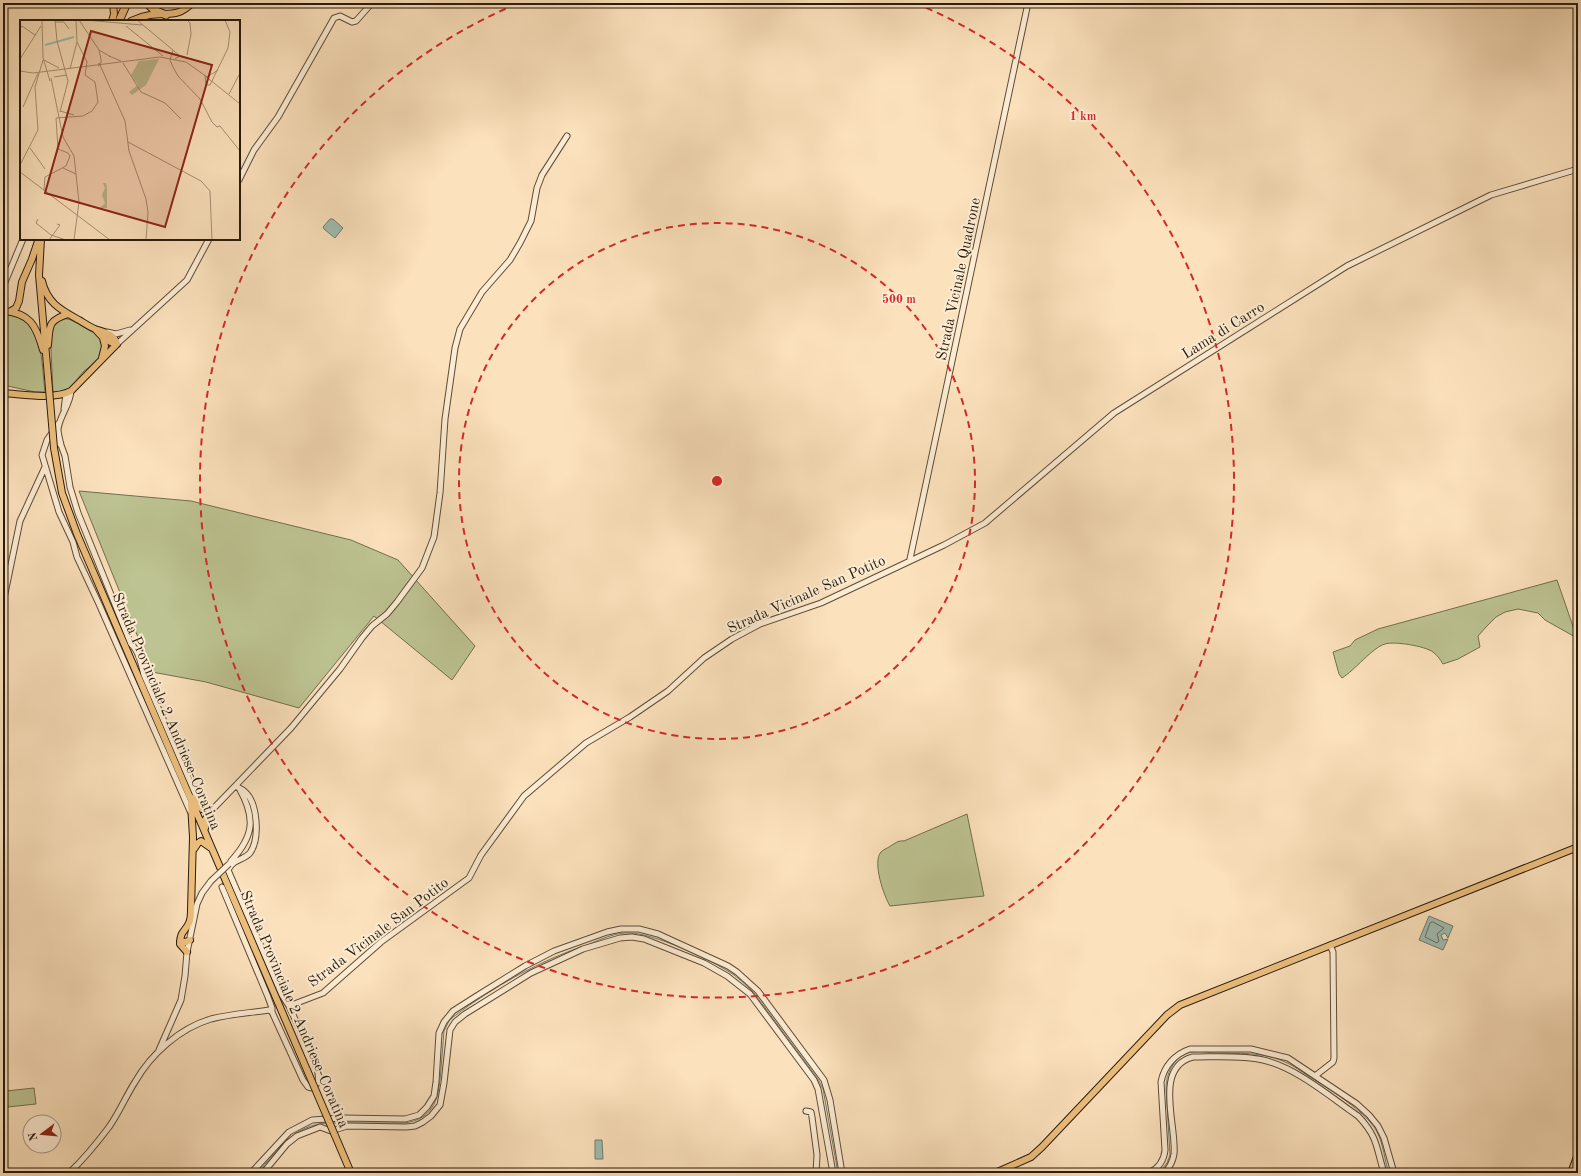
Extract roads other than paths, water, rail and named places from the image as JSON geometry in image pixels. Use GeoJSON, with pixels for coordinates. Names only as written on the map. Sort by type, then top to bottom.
{"type":"FeatureCollection","features":[{"type":"Feature","properties":{"kind":"highway"},"geometry":{"type":"LineString","coordinates":[[114,20],[123,3]]}},
{"type":"Feature","properties":{"kind":"highway"},"geometry":{"type":"LineString","coordinates":[[119,20],[127,3]]}},
{"type":"Feature","properties":{"kind":"highway"},"geometry":{"type":"LineString","coordinates":[[147,3],[154,10],[166,15]]}},
{"type":"Feature","properties":{"kind":"main road"},"geometry":{"type":"LineString","coordinates":[[113,3],[114,20]]}},
{"type":"Feature","properties":{"kind":"main road"},"geometry":{"type":"LineString","coordinates":[[133,20],[152,14],[176,14],[184,10],[192,3]]}},
{"type":"Feature","properties":{"kind":"main road"},"geometry":{"type":"LineString","coordinates":[[11,311],[16,308],[19,301],[22,282],[40,240]]}},
{"type":"Feature","properties":{"kind":"main road","name":"Strada Provinciale 2 Andriese-Coratina"},"geometry":{"type":"LineString","coordinates":[[40,240],[40,264],[46,358],[54,448],[57,473],[69,514],[351,1173]]}},
{"type":"Feature","properties":{"kind":"main road"},"geometry":{"type":"LineString","coordinates":[[3,393],[55,395],[68,392],[117,344],[113,336],[104,335],[56,308],[44,288],[40,264]]}},
{"type":"Feature","properties":{"kind":"main road"},"geometry":{"type":"LineString","coordinates":[[3,311],[11,311],[26,317],[35,328],[42,346],[47,370]]}},
{"type":"Feature","properties":{"kind":"main road"},"geometry":{"type":"LineString","coordinates":[[46,358],[51,323],[56,318],[68,314]]}},
{"type":"Feature","properties":{"kind":"main road"},"geometry":{"type":"LineString","coordinates":[[101,361],[105,352],[104,335]]}},
{"type":"Feature","properties":{"kind":"main road"},"geometry":{"type":"LineString","coordinates":[[189,794],[202,809],[212,810],[205,820],[205,832]]}},
{"type":"Feature","properties":{"kind":"main road"},"geometry":{"type":"LineString","coordinates":[[187,952],[180,944],[180,941],[183,931],[190,921],[192,910],[193,850],[192,815],[189,794]]}},
{"type":"Feature","properties":{"kind":"main road"},"geometry":{"type":"LineString","coordinates":[[193,850],[201,841],[213,850]]}},
{"type":"Feature","properties":{"kind":"main road"},"geometry":{"type":"LineString","coordinates":[[996,1173],[1031,1156],[1042,1147],[1168,1015],[1180,1005],[1578,847]]}},
{"type":"Feature","properties":{"kind":"main road"},"geometry":{"type":"LineString","coordinates":[[180,941],[186,942],[190,940]]}},
{"type":"Feature","properties":{"kind":"main road"},"geometry":{"type":"LineString","coordinates":[[1571,1173],[1578,1154]]}},
{"type":"Feature","properties":{"kind":"street"},"geometry":{"type":"LineString","coordinates":[[240,178],[254,150],[278,117],[334,18],[340,16],[352,22],[356,21],[372,3]]}},
{"type":"Feature","properties":{"kind":"street","name":"Strada Vicinale Quadrone"},"geometry":{"type":"LineString","coordinates":[[910,559],[1028,3]]}},
{"type":"Feature","properties":{"kind":"street"},"geometry":{"type":"LineString","coordinates":[[212,810],[237,787],[290,728],[340,669],[372,626],[387,614],[397,602],[422,568],[434,537],[440,493],[445,419],[455,348],[460,329],[482,292],[510,260],[520,243],[531,221],[537,188],[542,175],[567,136]]}},
{"type":"Feature","properties":{"kind":"street","name":"Lama di Carro"},"geometry":{"type":"LineString","coordinates":[[910,559],[944,545],[985,523],[1114,413],[1347,266],[1491,194],[1578,169]]}},
{"type":"Feature","properties":{"kind":"street"},"geometry":{"type":"LineString","coordinates":[[3,287],[23,240]]}},
{"type":"Feature","properties":{"kind":"street"},"geometry":{"type":"LineString","coordinates":[[117,344],[186,280],[208,240]]}},
{"type":"Feature","properties":{"kind":"street"},"geometry":{"type":"LineString","coordinates":[[104,335],[116,334],[133,328]]}},
{"type":"Feature","properties":{"kind":"street"},"geometry":{"type":"LineString","coordinates":[[64,412],[64,405],[68,392]]}},
{"type":"Feature","properties":{"kind":"street"},"geometry":{"type":"LineString","coordinates":[[68,392],[70,397],[58,431],[65,456],[70,488],[92,551],[131,644],[139,657],[144,675],[195,793],[198,804]]}},
{"type":"Feature","properties":{"kind":"street"},"geometry":{"type":"LineString","coordinates":[[55,395],[64,405]]}},
{"type":"Feature","properties":{"kind":"street"},"geometry":{"type":"LineString","coordinates":[[60,423],[47,440],[42,455],[59,512],[77,556],[97,598],[192,815]]}},
{"type":"Feature","properties":{"kind":"street"},"geometry":{"type":"LineString","coordinates":[[47,440],[53,439],[61,445]]}},
{"type":"Feature","properties":{"kind":"street"},"geometry":{"type":"LineString","coordinates":[[3,603],[20,521],[46,467]]}},
{"type":"Feature","properties":{"kind":"street","name":"Strada Vicinale San Potito"},"geometry":{"type":"LineString","coordinates":[[289,1006],[323,992],[381,942],[469,878],[481,856],[524,796],[586,743],[630,718],[668,691],[704,658],[732,639],[760,624],[820,603],[910,559]]}},
{"type":"Feature","properties":{"kind":"street"},"geometry":{"type":"LineString","coordinates":[[157,1053],[181,1000],[187,952],[197,904],[202,893],[229,864],[247,841],[250,831],[250,817],[244,797],[237,787]]}},
{"type":"Feature","properties":{"kind":"street"},"geometry":{"type":"LineString","coordinates":[[222,887],[268,997],[272,1012],[300,1074],[306,1084],[312,1088],[316,1085],[318,1080],[313,1057],[289,1006],[282,995],[228,870],[234,861],[244,858],[249,853],[256,838],[256,816],[253,806],[244,791],[237,787]]}},
{"type":"Feature","properties":{"kind":"street"},"geometry":{"type":"LineString","coordinates":[[251,1173],[289,1132],[312,1120],[334,1118],[405,1119],[419,1115],[431,1103],[434,1096],[439,1033],[444,1022],[453,1011],[520,969],[554,951],[621,929],[639,929],[658,934],[738,972],[758,991],[824,1080],[830,1100],[842,1173]]}},
{"type":"Feature","properties":{"kind":"street"},"geometry":{"type":"LineString","coordinates":[[654,943],[658,934]]}},
{"type":"Feature","properties":{"kind":"street"},"geometry":{"type":"LineString","coordinates":[[263,1173],[287,1144],[297,1136],[320,1127],[331,1131],[347,1126],[406,1127],[415,1126],[423,1122],[431,1116],[440,1105],[450,1030],[454,1022],[516,981],[558,960],[583,949],[620,938],[632,937],[654,943],[704,963],[727,976],[750,994],[814,1080],[818,1089],[833,1173]]}},
{"type":"Feature","properties":{"kind":"street"},"geometry":{"type":"LineString","coordinates":[[1315,1076],[1333,1062],[1334,1058],[1333,952],[1330,945]]}},
{"type":"Feature","properties":{"kind":"street"},"geometry":{"type":"LineString","coordinates":[[554,951],[558,960]]}},
{"type":"Feature","properties":{"kind":"street"},"geometry":{"type":"LineString","coordinates":[[475,997],[479,1005]]}},
{"type":"Feature","properties":{"kind":"street"},"geometry":{"type":"LineString","coordinates":[[69,1173],[80,1162],[109,1126],[136,1080],[157,1053],[165,1046],[190,1028],[210,1019],[269,1010],[272,1012]]}},
{"type":"Feature","properties":{"kind":"street"},"geometry":{"type":"LineString","coordinates":[[781,1036],[788,1030]]}},
{"type":"Feature","properties":{"kind":"street"},"geometry":{"type":"LineString","coordinates":[[1149,1173],[1156,1169],[1162,1162],[1165,1150],[1161,1082],[1162,1074],[1172,1060],[1180,1053],[1190,1048],[1251,1050],[1288,1058],[1357,1104],[1369,1114],[1378,1126],[1384,1138],[1394,1173]]}},
{"type":"Feature","properties":{"kind":"street"},"geometry":{"type":"LineString","coordinates":[[1180,1053],[1185,1060]]}},
{"type":"Feature","properties":{"kind":"street"},"geometry":{"type":"LineString","coordinates":[[1165,1173],[1170,1166],[1174,1153],[1170,1080],[1178,1066],[1185,1060],[1193,1057],[1262,1059],[1286,1067],[1358,1116],[1372,1132],[1377,1143],[1384,1173]]}},
{"type":"Feature","properties":{"kind":"street"},"geometry":{"type":"LineString","coordinates":[[1301,1077],[1306,1070]]}},
{"type":"Feature","properties":{"kind":"street"},"geometry":{"type":"LineString","coordinates":[[436,1082],[444,1083]]}},
{"type":"Feature","properties":{"kind":"street"},"geometry":{"type":"LineString","coordinates":[[806,1111],[811,1112],[812,1117],[817,1155],[816,1173]]}},
{"type":"Feature","properties":{"kind":"street"},"geometry":{"type":"LineString","coordinates":[[366,1118],[366,1127]]}},
{"type":"Feature","properties":{"kind":"street"},"geometry":{"type":"LineString","coordinates":[[826,1133],[835,1132]]}},
{"type":"Feature","properties":{"kind":"street"},"geometry":{"type":"LineString","coordinates":[[1381,1163],[1390,1161]]}},
{"type":"Feature","properties":{"kind":"street"},"geometry":{"type":"LineString","coordinates":[[261,1162],[268,1168]]}},
{"type":"Feature","properties":{"kind":"street"},"geometry":{"type":"LineString","coordinates":[[1162,1162],[1170,1166]]}},
{"type":"Feature","properties":{"kind":"water"},"geometry":{"type":"Polygon","coordinates":[[[330,219],[333,219],[343,228],[335,238],[323,227],[330,219]]]}},
{"type":"Feature","properties":{"kind":"water"},"geometry":{"type":"Polygon","coordinates":[[[1429,916],[1453,926],[1448,938],[1445,933],[1441,935],[1443,940],[1448,939],[1443,950],[1419,940],[1429,916]]]}},
{"type":"Feature","properties":{"kind":"water"},"geometry":{"type":"Polygon","coordinates":[[[595,1140],[602,1140],[603,1159],[595,1159],[595,1140]]]}},
{"type":"Feature","properties":{"kind":"waterway"},"geometry":{"type":"LineString","coordinates":[[333,1123],[404,1123],[415,1121],[423,1117],[434,1104],[437,1097],[444,1031],[449,1021],[453,1017],[485,994],[535,966],[609,936],[630,933],[652,937],[706,959],[734,975],[754,993],[818,1079],[823,1089],[838,1173]]}},
{"type":"Feature","properties":{"kind":"waterway"},"geometry":{"type":"LineString","coordinates":[[1159,1173],[1167,1163],[1170,1155],[1166,1088],[1167,1077],[1174,1063],[1178,1059],[1187,1053],[1197,1052],[1255,1054],[1284,1061],[1293,1066],[1339,1096],[1371,1123],[1377,1132],[1383,1147],[1389,1173]]}},
{"type":"Feature","properties":{"kind":"waterway"},"geometry":{"type":"LineString","coordinates":[[257,1173],[287,1140],[305,1128],[328,1123]]}}]}
